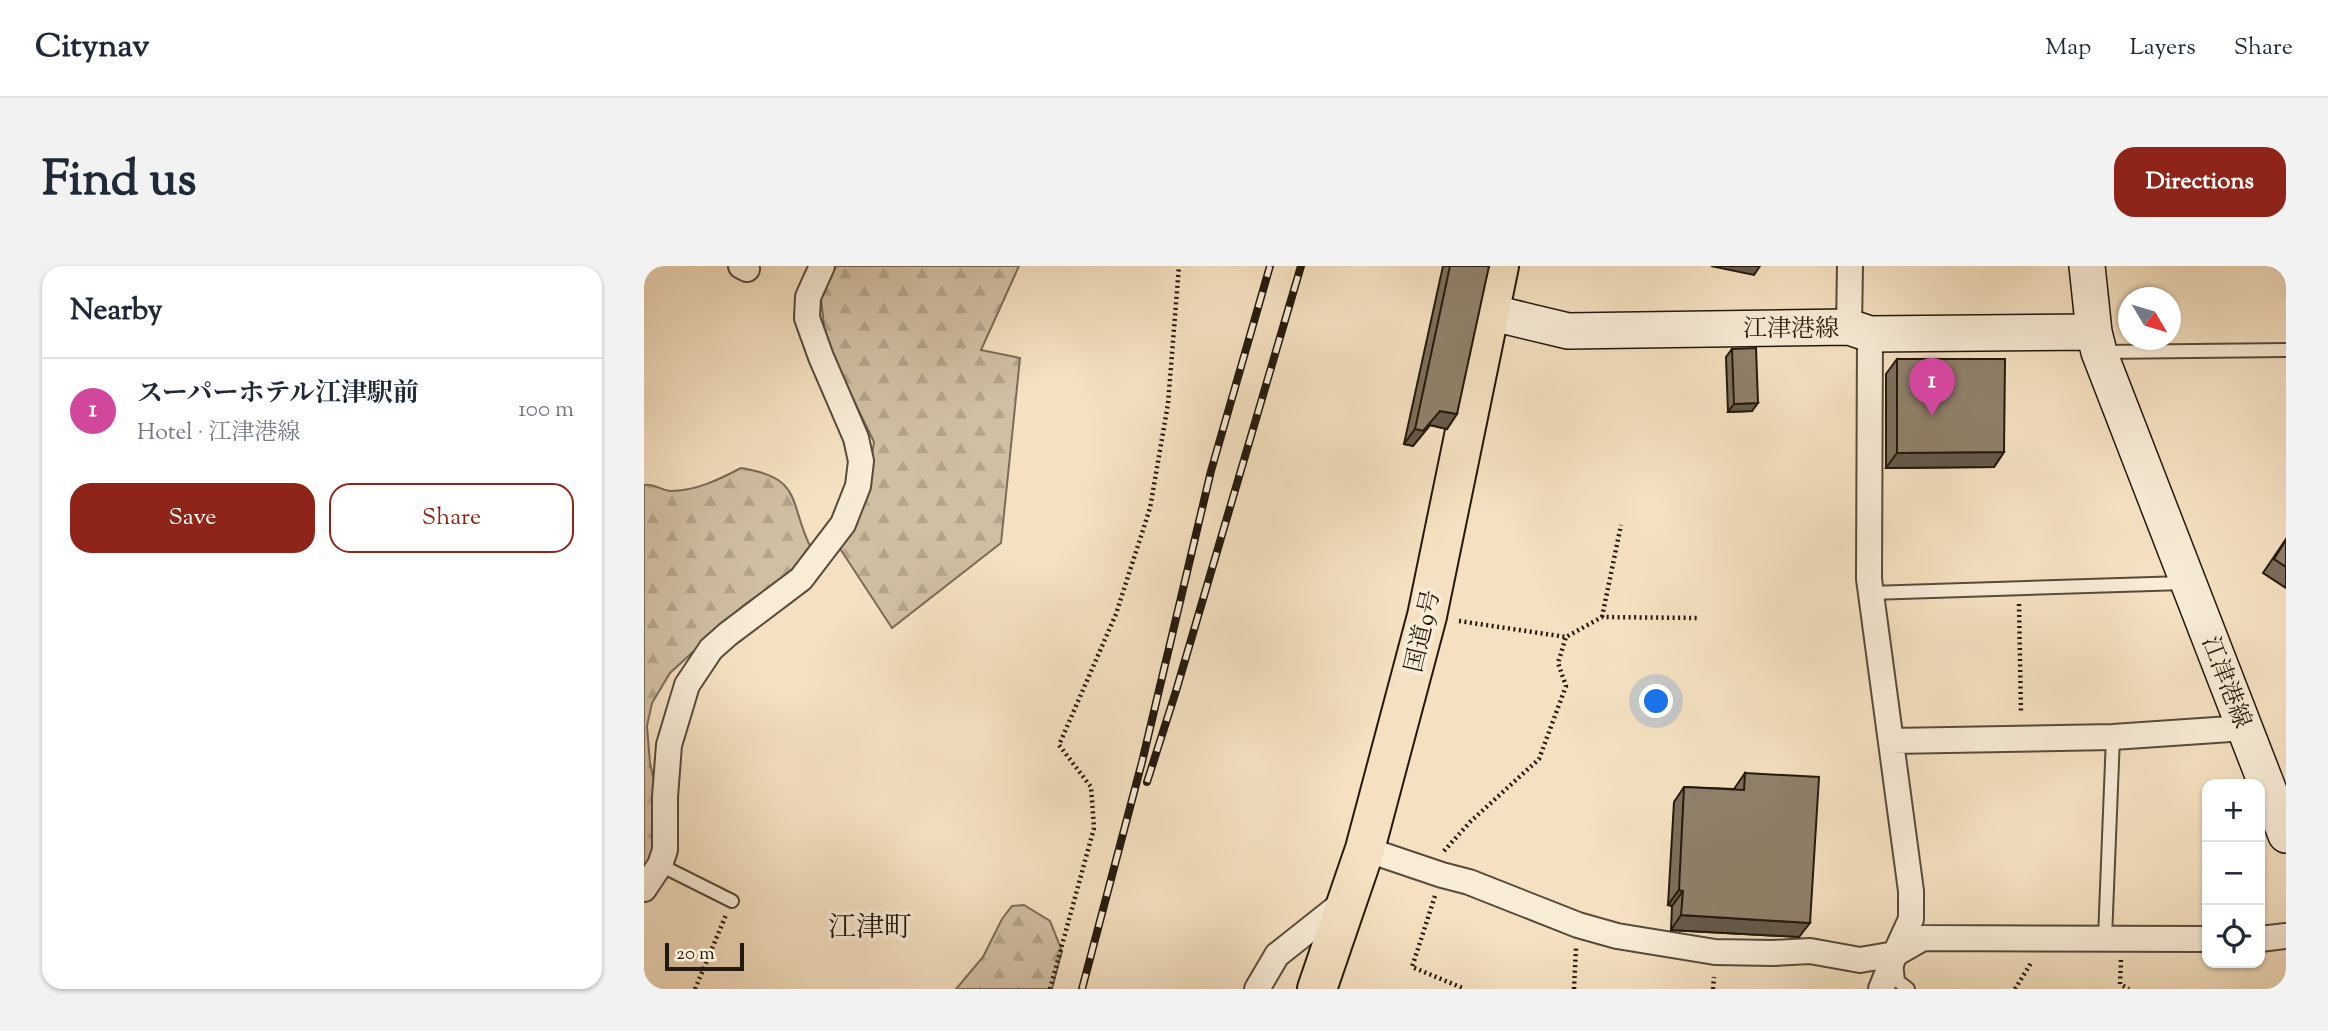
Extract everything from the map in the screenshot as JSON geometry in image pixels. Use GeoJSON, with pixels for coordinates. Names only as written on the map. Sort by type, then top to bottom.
{"type":"FeatureCollection","features":[{"type":"Feature","properties":{"kind":"highway","name":"国道9号"},"geometry":{"type":"LineString","coordinates":[[1317,989],[1366,849],[1427,616],[1499,266]]}},
{"type":"Feature","properties":{"kind":"main road","name":"江津港線"},"geometry":{"type":"LineString","coordinates":[[2087,266],[2096,342],[2286,835]]}},
{"type":"Feature","properties":{"kind":"main road","name":"江津港線"},"geometry":{"type":"LineString","coordinates":[[1489,312],[1568,331],[1859,330],[2096,342]]}},
{"type":"Feature","properties":{"kind":"street"},"geometry":{"type":"LineString","coordinates":[[644,889],[660,865],[666,850],[668,745],[687,685],[711,649],[727,634],[801,579],[839,530],[858,486],[861,461],[856,438],[807,318],[808,297],[822,266]]}},
{"type":"Feature","properties":{"kind":"street"},"geometry":{"type":"LineString","coordinates":[[1850,266],[1859,330],[1870,593],[1911,891],[1911,919],[1881,989]]}},
{"type":"Feature","properties":{"kind":"street"},"geometry":{"type":"LineString","coordinates":[[1891,741],[2113,737],[2245,728]]}},
{"type":"Feature","properties":{"kind":"street"},"geometry":{"type":"LineString","coordinates":[[1366,849],[1469,881],[1578,925],[1616,936],[1715,952],[1810,951],[1860,960],[1895,954],[1923,938],[2202,939]]}},
{"type":"Feature","properties":{"kind":"street"},"geometry":{"type":"LineString","coordinates":[[1257,989],[1277,955],[1349,899]]}},
{"type":"Feature","properties":{"kind":"street"},"geometry":{"type":"LineString","coordinates":[[2265,938],[2286,936]]}},
{"type":"Feature","properties":{"kind":"lane"},"geometry":{"type":"LineString","coordinates":[[2096,342],[2286,349]]}},
{"type":"Feature","properties":{"kind":"lane"},"geometry":{"type":"LineString","coordinates":[[1870,593],[2188,583]]}},
{"type":"Feature","properties":{"kind":"lane"},"geometry":{"type":"LineString","coordinates":[[2105,938],[2113,737]]}},
{"type":"Feature","properties":{"kind":"lane"},"geometry":{"type":"LineString","coordinates":[[660,865],[732,901]]}},
{"type":"Feature","properties":{"kind":"lane"},"geometry":{"type":"LineString","coordinates":[[1895,954],[1898,981],[1908,989]]}},
{"type":"Feature","properties":{"kind":"path"},"geometry":{"type":"LineString","coordinates":[[1050,989],[1094,828],[1091,787],[1059,745],[1115,614],[1150,508],[1168,404],[1179,266]]}},
{"type":"Feature","properties":{"kind":"path"},"geometry":{"type":"LineString","coordinates":[[1602,617],[1620,525]]}},
{"type":"Feature","properties":{"kind":"path"},"geometry":{"type":"LineString","coordinates":[[2019,589],[2021,739]]}},
{"type":"Feature","properties":{"kind":"path"},"geometry":{"type":"LineString","coordinates":[[1427,616],[1566,638],[1602,617],[1699,618]]}},
{"type":"Feature","properties":{"kind":"path"},"geometry":{"type":"LineString","coordinates":[[1465,989],[1450,987],[1412,967],[1435,872],[1471,822],[1539,759],[1566,686],[1558,663],[1566,638]]}},
{"type":"Feature","properties":{"kind":"path"},"geometry":{"type":"LineString","coordinates":[[695,989],[732,901]]}},
{"type":"Feature","properties":{"kind":"path"},"geometry":{"type":"LineString","coordinates":[[1574,989],[1578,925]]}},
{"type":"Feature","properties":{"kind":"green space"},"geometry":{"type":"Polygon","coordinates":[[[836,266],[1019,266],[981,350],[1020,358],[1001,543],[892,628],[837,544],[867,488],[874,442],[826,343],[821,299],[836,266]]]}},
{"type":"Feature","properties":{"kind":"green space"},"geometry":{"type":"Polygon","coordinates":[[[741,468],[761,472],[785,486],[811,548],[787,575],[743,606],[670,673],[652,703],[647,726],[650,763],[659,803],[652,824],[652,867],[644,880],[644,485],[671,491],[690,489],[741,468]]]}},
{"type":"Feature","properties":{"kind":"green space"},"geometry":{"type":"Polygon","coordinates":[[[1024,905],[1050,921],[1062,951],[1052,989],[956,989],[983,957],[1002,919],[1012,906],[1024,905]]]}},
{"type":"Feature","properties":{"kind":"building"},"geometry":{"type":"Polygon","coordinates":[[[1450,266],[1489,266],[1457,414],[1440,411],[1423,431],[1415,429],[1450,266]]]}},
{"type":"Feature","properties":{"kind":"building"},"geometry":{"type":"Polygon","coordinates":[[[1756,348],[1758,403],[1734,404],[1732,349],[1756,348]]]}},
{"type":"Feature","properties":{"kind":"building"},"geometry":{"type":"Polygon","coordinates":[[[1897,359],[2005,359],[2004,452],[1897,453],[1897,359]]]}},
{"type":"Feature","properties":{"kind":"building"},"geometry":{"type":"Polygon","coordinates":[[[2286,540],[2286,567],[2274,559],[2286,540]]]}},
{"type":"Feature","properties":{"kind":"building"},"geometry":{"type":"Polygon","coordinates":[[[1745,773],[1819,777],[1810,923],[1681,915],[1683,891],[1679,890],[1684,787],[1744,790],[1745,773]]]}},
{"type":"Feature","properties":{"kind":"railway"},"geometry":{"type":"LineString","coordinates":[[1082,989],[1142,762],[1211,471],[1270,266]]}},
{"type":"Feature","properties":{"kind":"railway"},"geometry":{"type":"LineString","coordinates":[[1147,782],[1301,266]]}},
{"type":"Feature","properties":{"kind":"place","name":"スーパーホテル江津駅前"},"geometry":{"type":"Point","coordinates":[1932,416]}},
{"type":"Feature","properties":{"kind":"district","name":"江津町"},"geometry":{"type":"Point","coordinates":[870,926]}}]}
